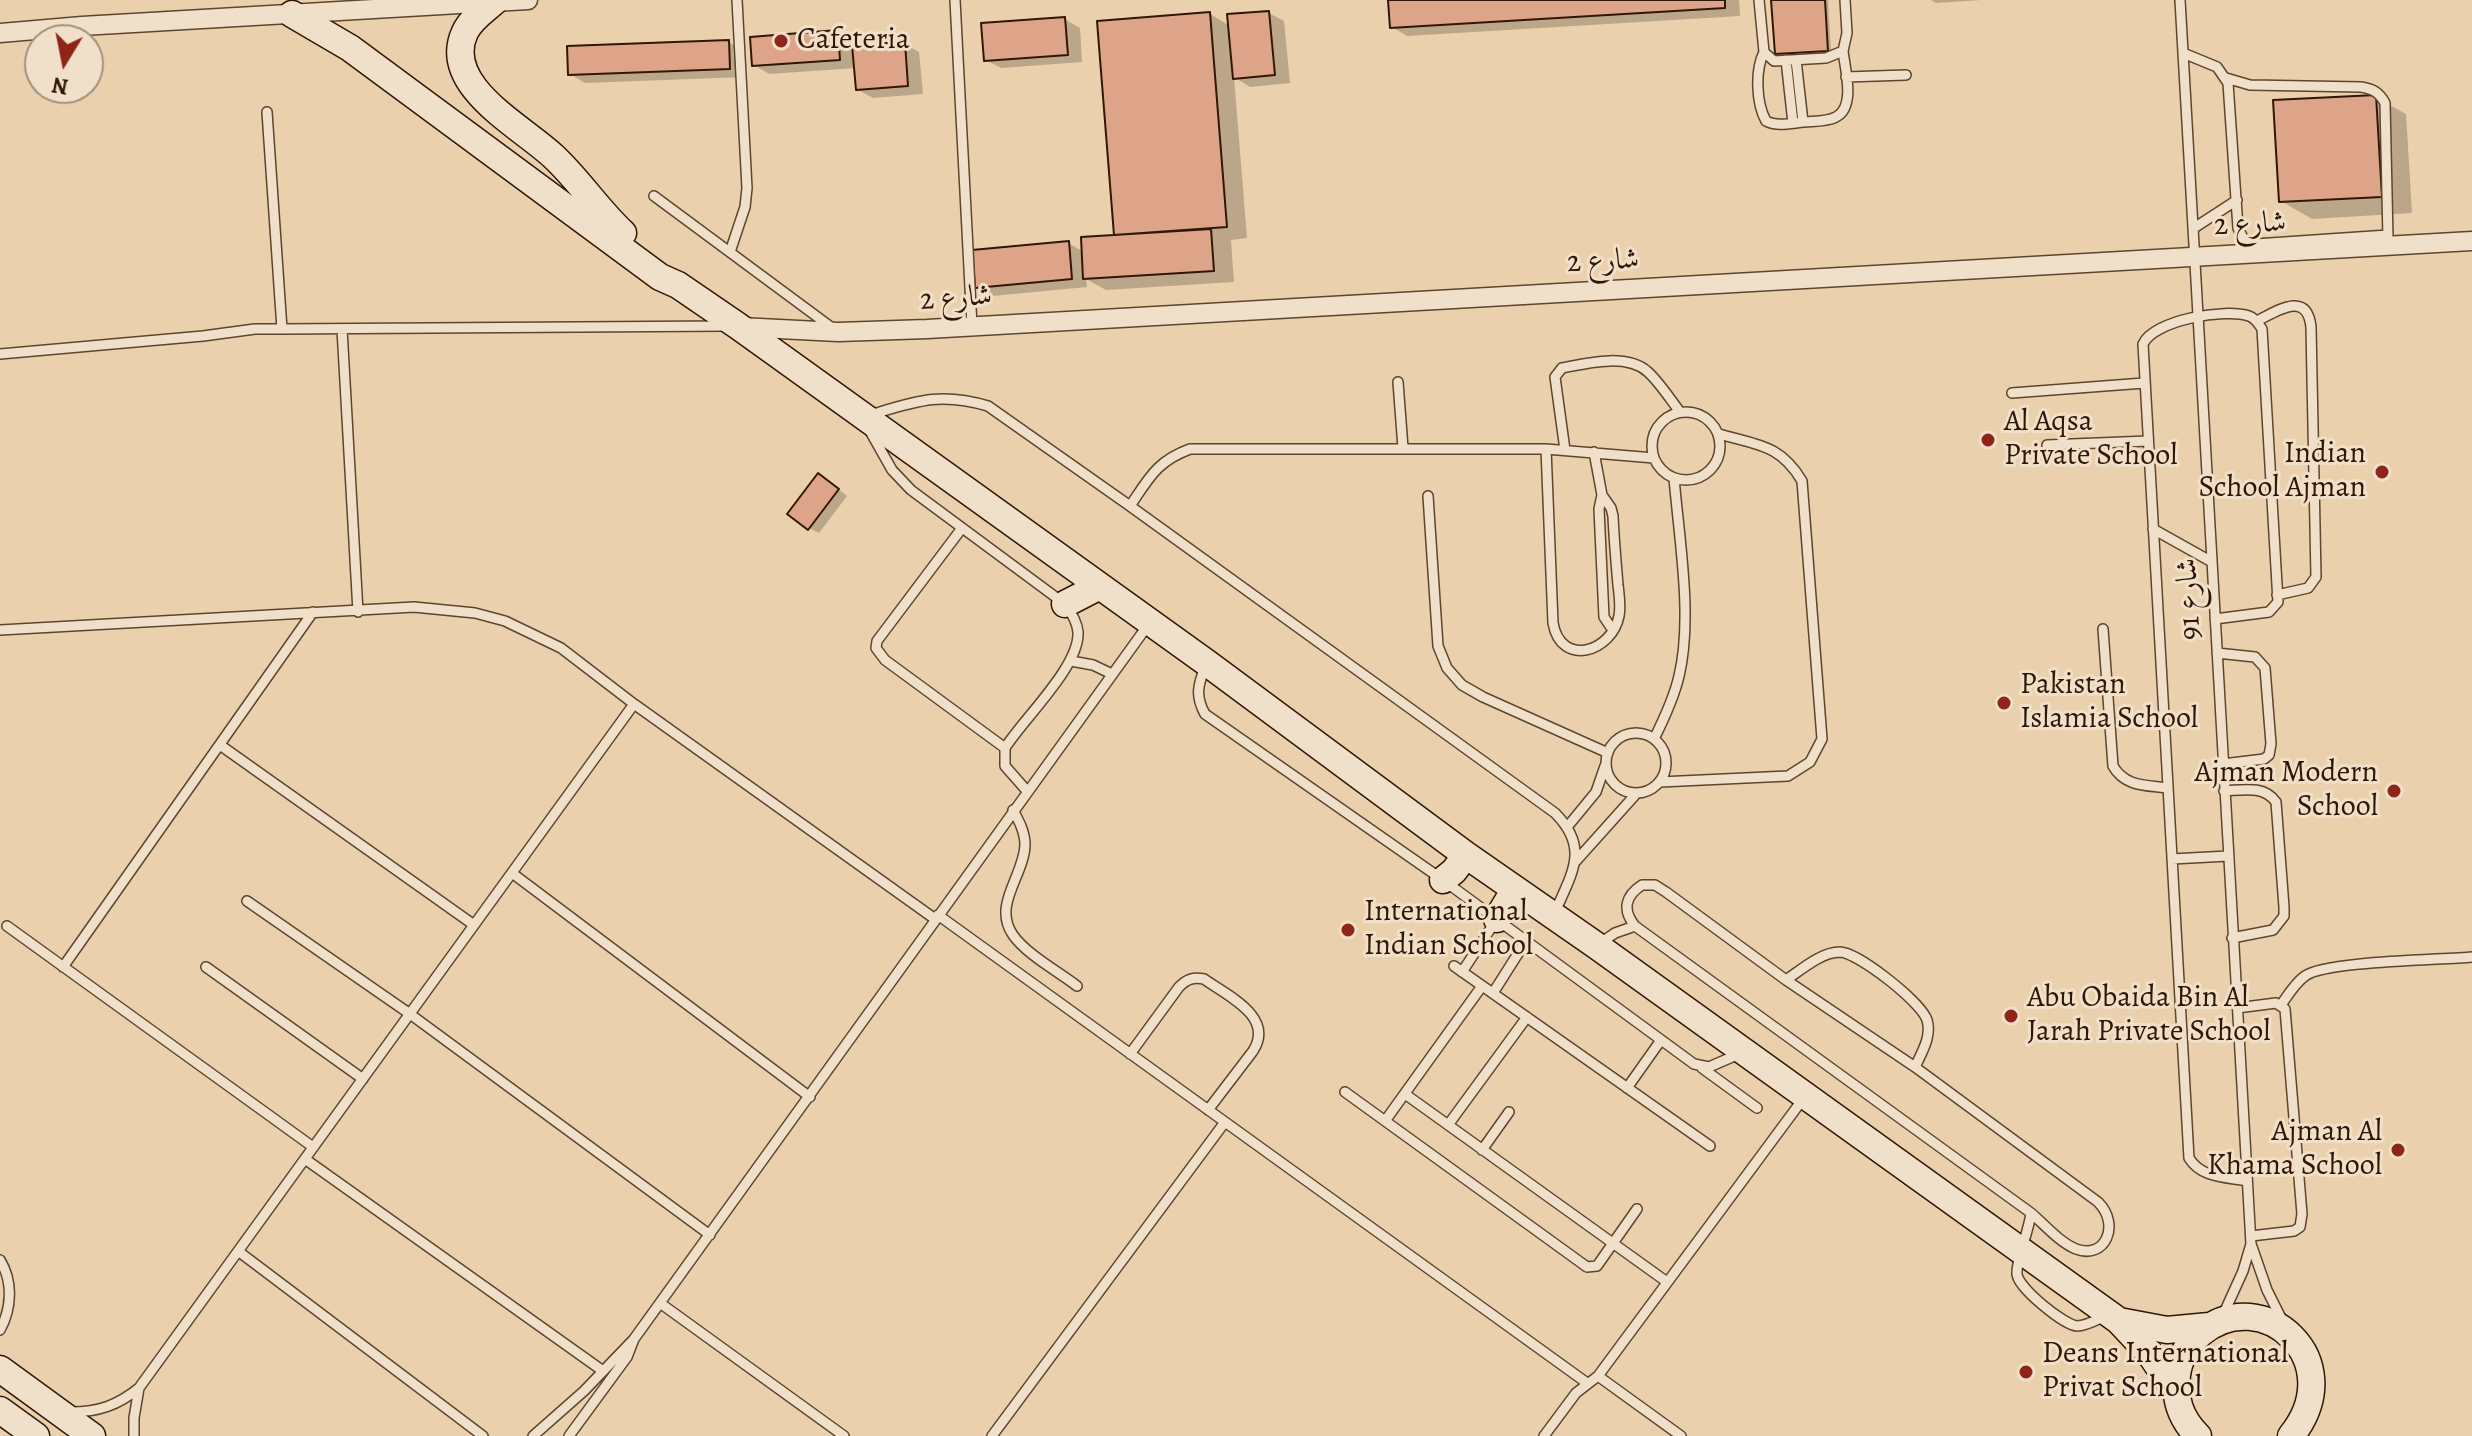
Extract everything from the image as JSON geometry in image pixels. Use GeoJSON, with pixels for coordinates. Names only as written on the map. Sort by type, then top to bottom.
{"type":"FeatureCollection","features":[{"type":"Feature","properties":{"kind":"street"},"geometry":{"type":"LineString","coordinates":[[0,33],[528,0]]}},
{"type":"Feature","properties":{"kind":"street"},"geometry":{"type":"LineString","coordinates":[[495,1],[466,31],[460,49],[462,68],[470,86],[553,156],[606,217],[667,271],[678,285]]}},
{"type":"Feature","properties":{"kind":"street"},"geometry":{"type":"LineString","coordinates":[[292,14],[350,48],[660,277],[678,285],[738,326],[1207,663],[1466,855],[2114,1318],[2150,1354],[2175,1391]]}},
{"type":"Feature","properties":{"kind":"street","name":"شارع 2"},"geometry":{"type":"LineString","coordinates":[[738,326],[838,332],[972,326],[2195,256],[2388,241],[2472,241]]}},
{"type":"Feature","properties":{"kind":"street"},"geometry":{"type":"LineString","coordinates":[[1065,604],[1098,587]]}},
{"type":"Feature","properties":{"kind":"street"},"geometry":{"type":"LineString","coordinates":[[1443,880],[1466,855]]}},
{"type":"Feature","properties":{"kind":"street"},"geometry":{"type":"LineString","coordinates":[[1497,919],[1515,889]]}},
{"type":"Feature","properties":{"kind":"street"},"geometry":{"type":"LineString","coordinates":[[2114,1318],[2167,1330],[2243,1317],[2268,1321],[2290,1334],[2304,1352],[2312,1374],[2312,1397],[2322,1436]]}},
{"type":"Feature","properties":{"kind":"street"},"geometry":{"type":"LineString","coordinates":[[2191,1433],[2179,1409],[2175,1391],[2178,1365],[2190,1342],[2214,1324]]}},
{"type":"Feature","properties":{"kind":"street"},"geometry":{"type":"LineString","coordinates":[[0,1369],[92,1436]]}},
{"type":"Feature","properties":{"kind":"street"},"geometry":{"type":"LineString","coordinates":[[2291,1436],[2305,1419],[2312,1397]]}},
{"type":"Feature","properties":{"kind":"street"},"geometry":{"type":"LineString","coordinates":[[0,1410],[22,1434]]}},
{"type":"Feature","properties":{"kind":"lane"},"geometry":{"type":"LineString","coordinates":[[730,252],[745,207],[747,188],[737,0]]}},
{"type":"Feature","properties":{"kind":"lane"},"geometry":{"type":"LineString","coordinates":[[955,0],[972,326]]}},
{"type":"Feature","properties":{"kind":"lane"},"geometry":{"type":"LineString","coordinates":[[1759,0],[1764,52],[1758,72],[1763,117],[1770,124],[1837,117],[1844,111],[1848,102],[1843,51],[1847,43],[1845,0]]}},
{"type":"Feature","properties":{"kind":"lane","name":"شارع 91"},"geometry":{"type":"LineString","coordinates":[[2180,0],[2251,1240],[2267,1290],[2290,1334]]}},
{"type":"Feature","properties":{"kind":"lane"},"geometry":{"type":"LineString","coordinates":[[1764,52],[1774,61],[1826,58],[1843,51]]}},
{"type":"Feature","properties":{"kind":"lane"},"geometry":{"type":"LineString","coordinates":[[2183,53],[2217,67],[2226,78],[2238,228],[2249,243],[2388,241],[2385,103],[2379,94],[2371,88],[2250,85],[2226,78]]}},
{"type":"Feature","properties":{"kind":"lane"},"geometry":{"type":"LineString","coordinates":[[1791,60],[1798,122]]}},
{"type":"Feature","properties":{"kind":"lane"},"geometry":{"type":"LineString","coordinates":[[1846,77],[1906,75]]}},
{"type":"Feature","properties":{"kind":"lane"},"geometry":{"type":"LineString","coordinates":[[267,112],[282,329]]}},
{"type":"Feature","properties":{"kind":"lane"},"geometry":{"type":"LineString","coordinates":[[654,196],[838,332]]}},
{"type":"Feature","properties":{"kind":"lane"},"geometry":{"type":"LineString","coordinates":[[2194,228],[2237,200]]}},
{"type":"Feature","properties":{"kind":"lane"},"geometry":{"type":"LineString","coordinates":[[2257,321],[2293,305],[2303,308],[2310,316],[2311,327],[2316,577],[2308,588],[2277,595]]}},
{"type":"Feature","properties":{"kind":"lane"},"geometry":{"type":"LineString","coordinates":[[2215,619],[2269,612],[2278,602],[2262,329],[2249,316],[2199,316],[2161,327],[2146,336],[2143,344],[2189,1158],[2194,1167],[2203,1173],[2247,1181]]}},
{"type":"Feature","properties":{"kind":"lane"},"geometry":{"type":"LineString","coordinates":[[0,354],[255,329],[738,326]]}},
{"type":"Feature","properties":{"kind":"lane"},"geometry":{"type":"LineString","coordinates":[[342,329],[358,612]]}},
{"type":"Feature","properties":{"kind":"lane"},"geometry":{"type":"LineString","coordinates":[[1565,450],[1555,377],[1562,368],[1613,361],[1637,365],[1647,371],[1680,412]]}},
{"type":"Feature","properties":{"kind":"lane"},"geometry":{"type":"LineString","coordinates":[[1398,382],[1403,448]]}},
{"type":"Feature","properties":{"kind":"lane"},"geometry":{"type":"LineString","coordinates":[[2012,393],[2144,383]]}},
{"type":"Feature","properties":{"kind":"lane"},"geometry":{"type":"LineString","coordinates":[[1027,791],[1005,766],[1005,748],[1071,661],[1078,630],[1074,616],[1065,604],[901,480],[884,458],[863,417],[935,398],[962,399],[988,406],[1555,813],[1568,826],[1576,843],[1576,861]]}},
{"type":"Feature","properties":{"kind":"lane"},"geometry":{"type":"LineString","coordinates":[[1680,412],[1699,414],[1719,434],[1720,454],[1710,471],[1693,480],[1674,478],[1665,473],[1654,458],[1656,429],[1670,415],[1680,412]]}},
{"type":"Feature","properties":{"kind":"lane"},"geometry":{"type":"LineString","coordinates":[[1660,782],[1788,776],[1810,762],[1822,739],[1802,481],[1792,464],[1777,452],[1719,434]]}},
{"type":"Feature","properties":{"kind":"lane"},"geometry":{"type":"LineString","coordinates":[[2047,445],[2148,441]]}},
{"type":"Feature","properties":{"kind":"lane"},"geometry":{"type":"LineString","coordinates":[[1130,506],[1157,467],[1172,455],[1190,449],[1546,449],[1654,458]]}},
{"type":"Feature","properties":{"kind":"lane"},"geometry":{"type":"LineString","coordinates":[[1546,449],[1555,633],[1560,642],[1578,651],[1599,647],[1619,616],[1611,508],[1602,495]]}},
{"type":"Feature","properties":{"kind":"lane"},"geometry":{"type":"LineString","coordinates":[[1594,452],[1602,495],[1599,509],[1604,617],[1612,629]]}},
{"type":"Feature","properties":{"kind":"lane"},"geometry":{"type":"LineString","coordinates":[[1654,739],[1669,708],[1680,674],[1684,639],[1674,478]]}},
{"type":"Feature","properties":{"kind":"lane"},"geometry":{"type":"LineString","coordinates":[[1428,496],[1435,623],[1438,646],[1447,668],[1462,685],[1483,697],[1607,758]]}},
{"type":"Feature","properties":{"kind":"lane"},"geometry":{"type":"LineString","coordinates":[[962,528],[877,641],[876,648],[885,660],[1005,748]]}},
{"type":"Feature","properties":{"kind":"lane"},"geometry":{"type":"LineString","coordinates":[[2153,529],[2212,562]]}},
{"type":"Feature","properties":{"kind":"lane"},"geometry":{"type":"LineString","coordinates":[[0,630],[414,607],[444,608],[505,621],[561,648],[634,704],[1130,1054],[1587,1383]]}},
{"type":"Feature","properties":{"kind":"lane"},"geometry":{"type":"LineString","coordinates":[[63,967],[313,612]]}},
{"type":"Feature","properties":{"kind":"lane"},"geometry":{"type":"LineString","coordinates":[[533,1436],[634,1339],[1149,623]]}},
{"type":"Feature","properties":{"kind":"lane"},"geometry":{"type":"LineString","coordinates":[[2103,629],[2113,766],[2118,776],[2127,782],[2168,788]]}},
{"type":"Feature","properties":{"kind":"lane"},"geometry":{"type":"LineString","coordinates":[[2217,653],[2255,657],[2265,668],[2271,744],[2269,755],[2264,759],[2223,764]]}},
{"type":"Feature","properties":{"kind":"lane"},"geometry":{"type":"LineString","coordinates":[[1071,661],[1093,665],[1112,674]]}},
{"type":"Feature","properties":{"kind":"lane"},"geometry":{"type":"LineString","coordinates":[[1207,663],[1197,689],[1198,702],[1205,714],[1443,880],[1757,1108]]}},
{"type":"Feature","properties":{"kind":"lane"},"geometry":{"type":"LineString","coordinates":[[60,1412],[107,1408],[139,1388],[634,704]]}},
{"type":"Feature","properties":{"kind":"lane"},"geometry":{"type":"LineString","coordinates":[[1554,915],[1576,861],[1636,794],[1660,782],[1666,764],[1665,755],[1654,739],[1646,735],[1627,735],[1619,739],[1607,758],[1596,792],[1568,826]]}},
{"type":"Feature","properties":{"kind":"lane"},"geometry":{"type":"LineString","coordinates":[[220,745],[474,925]]}},
{"type":"Feature","properties":{"kind":"lane"},"geometry":{"type":"LineString","coordinates":[[1607,758],[1611,780],[1626,792],[1636,794]]}},
{"type":"Feature","properties":{"kind":"lane"},"geometry":{"type":"LineString","coordinates":[[2224,791],[2263,791],[2276,802],[2284,907],[2284,916],[2273,930],[2232,938]]}},
{"type":"Feature","properties":{"kind":"lane"},"geometry":{"type":"LineString","coordinates":[[1013,810],[1022,825],[1025,842],[1024,860],[1006,907],[1007,922],[1013,935],[1024,946],[1077,986]]}},
{"type":"Feature","properties":{"kind":"lane"},"geometry":{"type":"LineString","coordinates":[[2172,859],[2228,856]]}},
{"type":"Feature","properties":{"kind":"lane"},"geometry":{"type":"LineString","coordinates":[[512,873],[810,1097]]}},
{"type":"Feature","properties":{"kind":"lane"},"geometry":{"type":"LineString","coordinates":[[1642,885],[1655,885],[1786,980],[1915,1067],[2098,1202],[2107,1211],[2111,1223],[2109,1235],[2101,1245],[2089,1250],[2077,1249],[1635,926],[1627,916],[1626,903],[1632,892],[1642,885]]}},
{"type":"Feature","properties":{"kind":"lane"},"geometry":{"type":"LineString","coordinates":[[247,901],[410,1014],[710,1235]]}},
{"type":"Feature","properties":{"kind":"lane"},"geometry":{"type":"LineString","coordinates":[[1497,919],[1458,969],[1710,1146]]}},
{"type":"Feature","properties":{"kind":"lane"},"geometry":{"type":"LineString","coordinates":[[7,926],[313,1147]]}},
{"type":"Feature","properties":{"kind":"lane"},"geometry":{"type":"LineString","coordinates":[[1597,946],[1615,933],[1635,926]]}},
{"type":"Feature","properties":{"kind":"lane"},"geometry":{"type":"LineString","coordinates":[[1493,993],[1526,941]]}},
{"type":"Feature","properties":{"kind":"lane"},"geometry":{"type":"LineString","coordinates":[[1786,980],[1826,955],[1840,952],[1867,964],[1923,1011],[1928,1022],[1928,1034],[1915,1067]]}},
{"type":"Feature","properties":{"kind":"lane"},"geometry":{"type":"LineString","coordinates":[[2281,1005],[2295,985],[2314,971],[2472,957]]}},
{"type":"Feature","properties":{"kind":"lane"},"geometry":{"type":"LineString","coordinates":[[206,967],[363,1079]]}},
{"type":"Feature","properties":{"kind":"lane"},"geometry":{"type":"LineString","coordinates":[[1130,1054],[1179,987],[1195,977],[1204,979],[1256,1018],[1261,1029],[1260,1041],[1208,1110]]}},
{"type":"Feature","properties":{"kind":"lane"},"geometry":{"type":"LineString","coordinates":[[1385,1121],[1482,986]]}},
{"type":"Feature","properties":{"kind":"lane"},"geometry":{"type":"LineString","coordinates":[[2237,1008],[2276,1003],[2281,1005],[2286,1015],[2301,1221],[2300,1227],[2294,1231],[2251,1240]]}},
{"type":"Feature","properties":{"kind":"lane"},"geometry":{"type":"LineString","coordinates":[[1448,1125],[1527,1017]]}},
{"type":"Feature","properties":{"kind":"lane"},"geometry":{"type":"LineString","coordinates":[[1627,1088],[1661,1040]]}},
{"type":"Feature","properties":{"kind":"lane"},"geometry":{"type":"LineString","coordinates":[[1700,1067],[1709,1067],[1743,1052]]}},
{"type":"Feature","properties":{"kind":"lane"},"geometry":{"type":"LineString","coordinates":[[1345,1092],[1587,1267],[1597,1266],[1637,1209]]}},
{"type":"Feature","properties":{"kind":"lane"},"geometry":{"type":"LineString","coordinates":[[1405,1094],[1667,1282]]}},
{"type":"Feature","properties":{"kind":"lane"},"geometry":{"type":"LineString","coordinates":[[1544,1436],[1576,1393],[1598,1376],[1805,1096]]}},
{"type":"Feature","properties":{"kind":"lane"},"geometry":{"type":"LineString","coordinates":[[1482,1150],[1509,1112]]}},
{"type":"Feature","properties":{"kind":"lane"},"geometry":{"type":"LineString","coordinates":[[992,1436],[1225,1122]]}},
{"type":"Feature","properties":{"kind":"lane"},"geometry":{"type":"LineString","coordinates":[[305,1159],[603,1371]]}},
{"type":"Feature","properties":{"kind":"lane"},"geometry":{"type":"LineString","coordinates":[[2022,1253],[2031,1213]]}},
{"type":"Feature","properties":{"kind":"lane","name":"شارع 91"},"geometry":{"type":"LineString","coordinates":[[2214,1324],[2238,1284],[2251,1240]]}},
{"type":"Feature","properties":{"kind":"lane"},"geometry":{"type":"LineString","coordinates":[[238,1251],[483,1436]]}},
{"type":"Feature","properties":{"kind":"lane"},"geometry":{"type":"LineString","coordinates":[[0,1260],[10,1284],[10,1297],[7,1318],[0,1330]]}},
{"type":"Feature","properties":{"kind":"lane"},"geometry":{"type":"LineString","coordinates":[[660,1303],[844,1436]]}},
{"type":"Feature","properties":{"kind":"lane"},"geometry":{"type":"LineString","coordinates":[[569,1436],[627,1357],[634,1339]]}},
{"type":"Feature","properties":{"kind":"lane"},"geometry":{"type":"LineString","coordinates":[[1598,1376],[1681,1436]]}},
{"type":"Feature","properties":{"kind":"lane"},"geometry":{"type":"LineString","coordinates":[[134,1436],[139,1388]]}},
{"type":"Feature","properties":{"kind":"building"},"geometry":{"type":"Polygon","coordinates":[[[1388,0],[1725,0],[1725,8],[1390,28],[1388,0]]]}},
{"type":"Feature","properties":{"kind":"building"},"geometry":{"type":"Polygon","coordinates":[[[1771,0],[1825,0],[1828,51],[1775,54],[1771,0]]]}},
{"type":"Feature","properties":{"kind":"building"},"geometry":{"type":"Polygon","coordinates":[[[1269,11],[1275,75],[1233,79],[1227,14],[1269,11]]]}},
{"type":"Feature","properties":{"kind":"building"},"geometry":{"type":"Polygon","coordinates":[[[1210,12],[1227,227],[1114,235],[1097,21],[1210,12]]]}},
{"type":"Feature","properties":{"kind":"building"},"geometry":{"type":"Polygon","coordinates":[[[1065,17],[1068,55],[984,61],[981,23],[1065,17]]]}},
{"type":"Feature","properties":{"kind":"building"},"geometry":{"type":"Polygon","coordinates":[[[838,30],[840,60],[752,66],[750,37],[838,30]]]}},
{"type":"Feature","properties":{"kind":"building"},"geometry":{"type":"Polygon","coordinates":[[[729,40],[730,69],[568,75],[567,46],[729,40]]]}},
{"type":"Feature","properties":{"kind":"building"},"geometry":{"type":"Polygon","coordinates":[[[905,42],[908,86],[856,90],[852,45],[905,42]]]}},
{"type":"Feature","properties":{"kind":"building"},"geometry":{"type":"Polygon","coordinates":[[[2376,95],[2382,197],[2279,202],[2273,100],[2376,95]]]}},
{"type":"Feature","properties":{"kind":"building"},"geometry":{"type":"Polygon","coordinates":[[[1211,229],[1214,271],[1083,279],[1081,237],[1211,229]]]}},
{"type":"Feature","properties":{"kind":"building"},"geometry":{"type":"Polygon","coordinates":[[[1069,241],[1072,279],[975,288],[972,250],[1069,241]]]}},
{"type":"Feature","properties":{"kind":"building"},"geometry":{"type":"Polygon","coordinates":[[[818,473],[839,489],[808,530],[787,514],[818,473]]]}},
{"type":"Feature","properties":{"kind":"place","name":"Cafeteria"},"geometry":{"type":"Point","coordinates":[781,41]}},
{"type":"Feature","properties":{"kind":"place","name":"Al Aqsa Private School"},"geometry":{"type":"Point","coordinates":[1988,440]}},
{"type":"Feature","properties":{"kind":"place","name":"Indian School Ajman"},"geometry":{"type":"Point","coordinates":[2382,472]}},
{"type":"Feature","properties":{"kind":"place","name":"Pakistan Islamia School"},"geometry":{"type":"Point","coordinates":[2004,703]}},
{"type":"Feature","properties":{"kind":"place","name":"Ajman Modern School"},"geometry":{"type":"Point","coordinates":[2394,791]}},
{"type":"Feature","properties":{"kind":"place","name":"International Indian School"},"geometry":{"type":"Point","coordinates":[1348,930]}},
{"type":"Feature","properties":{"kind":"place","name":"Abu Obaida Bin Al Jarah Private School"},"geometry":{"type":"Point","coordinates":[2011,1016]}},
{"type":"Feature","properties":{"kind":"place","name":"Ajman Al Khama School"},"geometry":{"type":"Point","coordinates":[2398,1150]}},
{"type":"Feature","properties":{"kind":"place","name":"Deans International Privat School"},"geometry":{"type":"Point","coordinates":[2026,1372]}}]}
